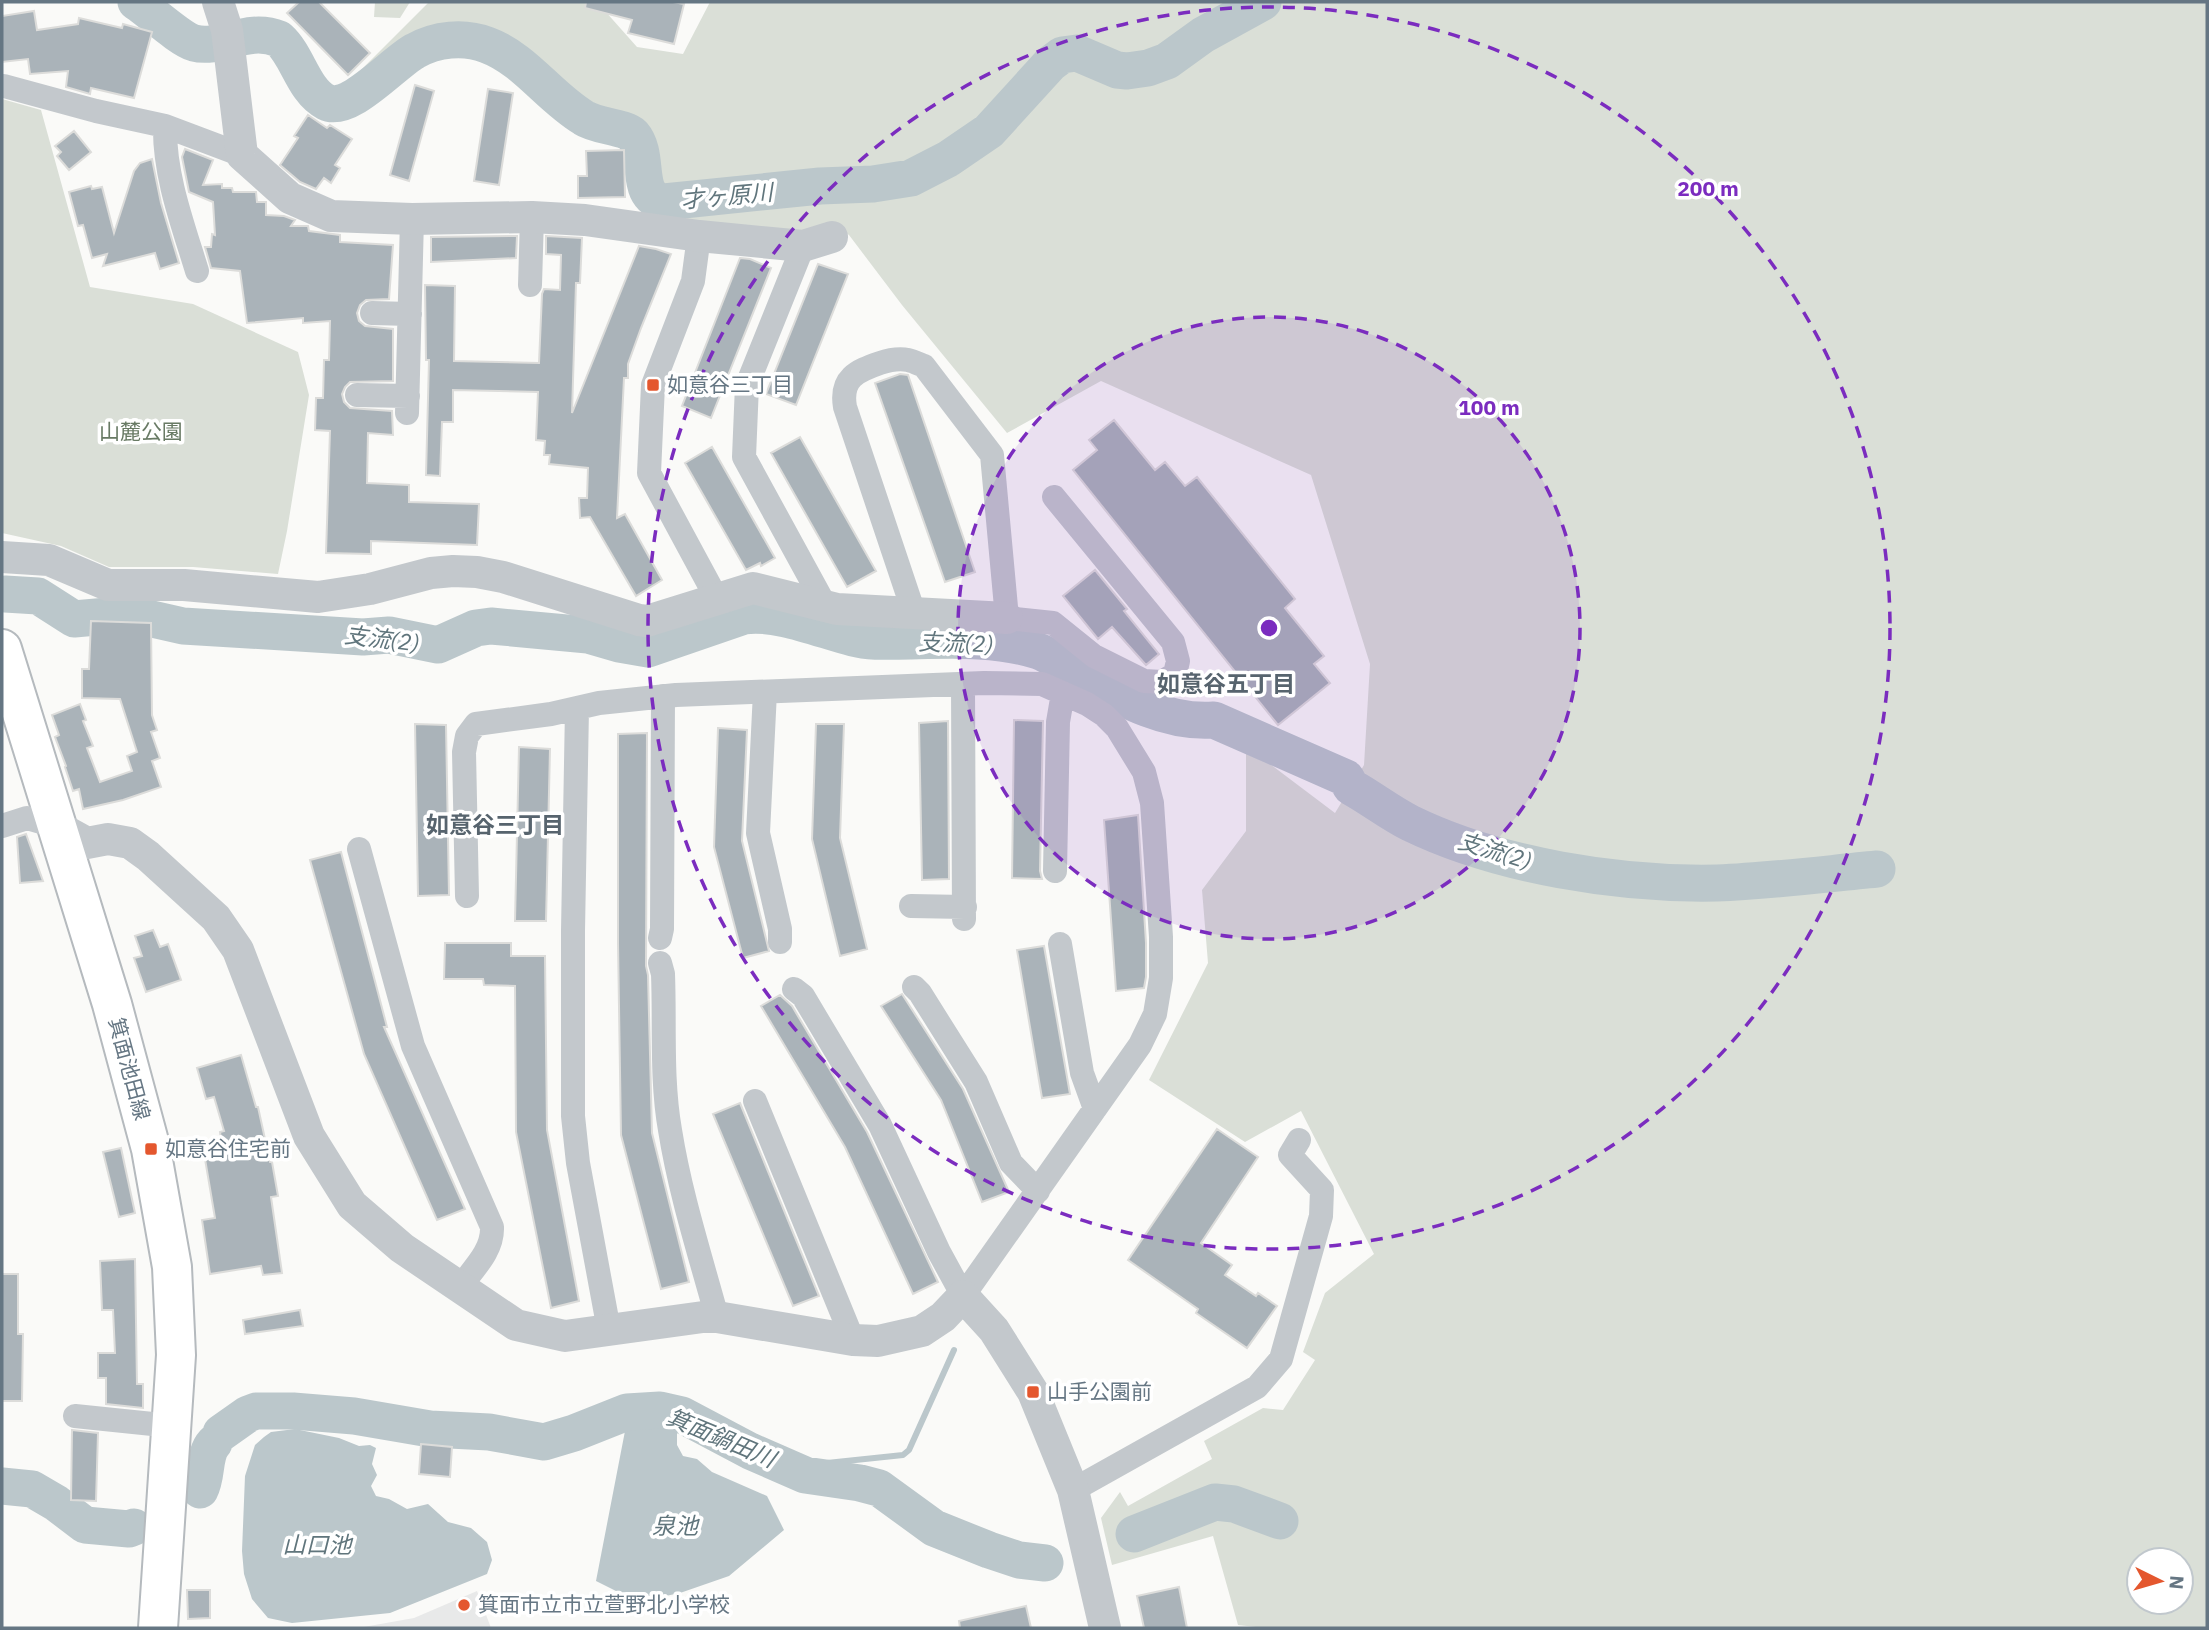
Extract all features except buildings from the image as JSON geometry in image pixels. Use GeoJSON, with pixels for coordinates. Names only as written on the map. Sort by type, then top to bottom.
{"type":"FeatureCollection","features":[{"type":"Feature","properties":{"kind":"main road","name":"箕面池田線"},"geometry":{"type":"LineString","coordinates":[[2,649],[112,1004],[151,1149],[172,1266],[176,1355],[158,1628]]}},
{"type":"Feature","properties":{"kind":"street"},"geometry":{"type":"LineString","coordinates":[[219,3],[227,30],[235,82],[242,155]]}},
{"type":"Feature","properties":{"kind":"street"},"geometry":{"type":"LineString","coordinates":[[4,86],[165,126],[242,155],[290,198],[331,216],[412,219],[532,216],[585,220],[699,236],[818,242],[747,385],[744,457],[826,607]]}},
{"type":"Feature","properties":{"kind":"street"},"geometry":{"type":"LineString","coordinates":[[165,126],[164,149],[197,271]]}},
{"type":"Feature","properties":{"kind":"street"},"geometry":{"type":"LineString","coordinates":[[530,285],[532,216]]}},
{"type":"Feature","properties":{"kind":"street"},"geometry":{"type":"LineString","coordinates":[[357,395],[408,404],[412,219]]}},
{"type":"Feature","properties":{"kind":"street"},"geometry":{"type":"LineString","coordinates":[[699,236],[693,281],[653,385],[649,473],[717,599]]}},
{"type":"Feature","properties":{"kind":"street"},"geometry":{"type":"LineString","coordinates":[[372,313],[410,314]]}},
{"type":"Feature","properties":{"kind":"street"},"geometry":{"type":"LineString","coordinates":[[914,613],[843,396],[845,386],[860,370],[893,359],[909,360],[924,366],[992,455],[1007,618]]}},
{"type":"Feature","properties":{"kind":"street"},"geometry":{"type":"LineString","coordinates":[[2,557],[49,560],[108,585],[184,585],[318,597],[370,589],[431,573],[453,570],[477,572],[647,621],[753,588],[826,607],[1053,623],[1094,656],[1144,681],[1162,682],[1175,674],[1178,661],[1173,642],[1054,497]]}},
{"type":"Feature","properties":{"kind":"street"},"geometry":{"type":"LineString","coordinates":[[2,826],[27,818],[58,827],[87,844],[108,839],[130,843],[148,856],[216,918],[237,950],[309,1136],[352,1205],[402,1248],[516,1325],[565,1336],[703,1317],[717,1317],[853,1340],[878,1341],[922,1331],[943,1317],[963,1296],[1038,1191],[1146,1036],[1159,998],[1162,948],[1152,811],[1144,772],[1117,728],[1095,709],[1042,684],[963,684],[663,696],[599,703],[476,724],[467,736],[464,752],[467,896]]}},
{"type":"Feature","properties":{"kind":"street"},"geometry":{"type":"LineString","coordinates":[[911,906],[964,913],[963,684]]}},
{"type":"Feature","properties":{"kind":"street"},"geometry":{"type":"LineString","coordinates":[[765,692],[758,833],[780,929],[780,942]]}},
{"type":"Feature","properties":{"kind":"street"},"geometry":{"type":"LineString","coordinates":[[1055,871],[1058,722],[1063,693]]}},
{"type":"Feature","properties":{"kind":"street"},"geometry":{"type":"LineString","coordinates":[[660,938],[663,696]]}},
{"type":"Feature","properties":{"kind":"street"},"geometry":{"type":"LineString","coordinates":[[577,708],[573,1116],[578,1163],[609,1330]]}},
{"type":"Feature","properties":{"kind":"street"},"geometry":{"type":"LineString","coordinates":[[359,849],[413,1046],[492,1227],[487,1251],[460,1287]]}},
{"type":"Feature","properties":{"kind":"street"},"geometry":{"type":"LineString","coordinates":[[1060,944],[1082,1073],[1095,1110]]}},
{"type":"Feature","properties":{"kind":"street"},"geometry":{"type":"LineString","coordinates":[[660,963],[663,974],[669,1128],[717,1317]]}},
{"type":"Feature","properties":{"kind":"street"},"geometry":{"type":"LineString","coordinates":[[914,987],[976,1082],[1011,1163],[1038,1191]]}},
{"type":"Feature","properties":{"kind":"street"},"geometry":{"type":"LineString","coordinates":[[794,989],[803,996],[880,1125],[939,1252],[963,1296],[994,1330],[1033,1392],[1073,1490],[1105,1628]]}},
{"type":"Feature","properties":{"kind":"street"},"geometry":{"type":"LineString","coordinates":[[755,1101],[853,1340]]}},
{"type":"Feature","properties":{"kind":"street"},"geometry":{"type":"LineString","coordinates":[[1073,1490],[1257,1387],[1281,1359],[1321,1216],[1322,1190],[1290,1155],[1299,1140]]}},
{"type":"Feature","properties":{"kind":"street"},"geometry":{"type":"LineString","coordinates":[[75,1416],[172,1426]]}},
{"type":"Feature","properties":{"kind":"shaded area","name":"箕面市立市立萱野北小学校"},"geometry":{"type":"Polygon","coordinates":[[[477,1591],[491,1628],[358,1628],[414,1618],[477,1591]]]}},
{"type":"Feature","properties":{"kind":"green space"},"geometry":{"type":"Polygon","coordinates":[[[375,2],[410,2],[400,18],[374,17],[375,2]]]}},
{"type":"Feature","properties":{"kind":"green space"},"geometry":{"type":"Polygon","coordinates":[[[429,2],[597,2],[637,47],[683,54],[710,2],[2207,2],[2207,1628],[1265,1628],[1238,1625],[1213,1536],[1112,1565],[1101,1518],[1120,1492],[1128,1506],[1212,1459],[1204,1441],[1263,1408],[1283,1410],[1315,1360],[1303,1352],[1325,1293],[1374,1254],[1301,1111],[1245,1142],[1149,1080],[1208,963],[1202,890],[1246,831],[1246,746],[1335,813],[1364,765],[1370,664],[1311,475],[1101,381],[1007,433],[902,305],[849,235],[833,224],[799,236],[669,223],[668,202],[656,184],[656,165],[641,126],[592,116],[502,40],[464,33],[416,40],[347,95],[342,89],[429,2]]]}},
{"type":"Feature","properties":{"kind":"green space","name":"山麓公園"},"geometry":{"type":"Polygon","coordinates":[[[2,99],[41,110],[90,287],[193,304],[298,352],[309,395],[278,574],[193,567],[109,567],[61,546],[2,533],[2,99]]]}},
{"type":"Feature","properties":{"kind":"water","name":"泉池"},"geometry":{"type":"Polygon","coordinates":[[[654,1424],[677,1427],[677,1445],[683,1456],[697,1459],[712,1472],[767,1496],[784,1530],[729,1576],[680,1593],[651,1599],[626,1596],[596,1581],[625,1431],[654,1424]]]}},
{"type":"Feature","properties":{"kind":"water","name":"山口池"},"geometry":{"type":"Polygon","coordinates":[[[295,1429],[376,1448],[372,1464],[377,1475],[371,1486],[376,1496],[389,1499],[407,1509],[428,1504],[448,1522],[471,1528],[487,1542],[492,1560],[487,1574],[390,1613],[292,1623],[268,1618],[252,1599],[244,1574],[242,1551],[245,1476],[255,1445],[271,1432],[295,1429]]]}},
{"type":"Feature","properties":{"kind":"waterway","name":"才ヶ原川"},"geometry":{"type":"LineString","coordinates":[[136,2],[194,43],[214,44],[256,35],[279,39],[318,97],[336,104],[359,94],[423,47],[441,41],[460,40],[487,45],[513,59],[559,100],[584,118],[633,135],[641,154],[645,184],[655,199],[664,202],[820,186],[873,184],[911,178],[948,159],[989,131],[1050,64],[1062,55],[1077,53],[1117,70],[1148,68],[1167,61],[1203,35],[1263,2]]}},
{"type":"Feature","properties":{"kind":"waterway","name":"支流(2)"},"geometry":{"type":"LineString","coordinates":[[5,594],[38,596],[74,619],[130,614],[183,626],[363,637],[389,635],[438,645],[476,628],[491,626],[588,635],[648,649],[744,616],[757,615],[799,622],[867,641],[959,640],[1007,644],[1042,653],[1140,706],[1176,717],[1214,720],[1346,778],[1351,787],[1410,823],[1481,851],[1560,870],[1640,881],[1680,883],[1757,881],[1877,869]]}},
{"type":"Feature","properties":{"kind":"waterway"},"geometry":{"type":"LineString","coordinates":[[792,1469],[903,1455],[909,1450],[954,1350]]}},
{"type":"Feature","properties":{"kind":"waterway","name":"箕面鍋田川"},"geometry":{"type":"LineString","coordinates":[[221,1433],[256,1411],[293,1411],[354,1416],[430,1429],[489,1432],[544,1442],[627,1412],[660,1410],[682,1415],[750,1451],[805,1475],[879,1488],[934,1528],[989,1550],[1019,1560],[1045,1563]]}},
{"type":"Feature","properties":{"kind":"waterway","name":"箕面鍋田川"},"geometry":{"type":"LineString","coordinates":[[200,1490],[208,1453],[214,1443]]}},
{"type":"Feature","properties":{"kind":"waterway","name":"箕面鍋田川"},"geometry":{"type":"LineString","coordinates":[[2,1486],[32,1489],[85,1525],[129,1529],[134,1527]]}},
{"type":"Feature","properties":{"kind":"waterway","name":"箕面鍋田川"},"geometry":{"type":"LineString","coordinates":[[1134,1534],[1215,1502],[1234,1504],[1280,1521]]}},
{"type":"Feature","properties":{"kind":"place","name":"如意谷三丁目"},"geometry":{"type":"Point","coordinates":[653,385]}},
{"type":"Feature","properties":{"kind":"place","name":"如意谷住宅前"},"geometry":{"type":"Point","coordinates":[151,1149]}},
{"type":"Feature","properties":{"kind":"place","name":"山手公園前"},"geometry":{"type":"Point","coordinates":[1033,1392]}},
{"type":"Feature","properties":{"kind":"place","name":"箕面市立市立萱野北小学校"},"geometry":{"type":"Point","coordinates":[464,1605]}},
{"type":"Feature","properties":{"kind":"district","name":"如意谷五丁目"},"geometry":{"type":"Point","coordinates":[1226,684]}},
{"type":"Feature","properties":{"kind":"district","name":"如意谷三丁目"},"geometry":{"type":"Point","coordinates":[495,825]}}]}
